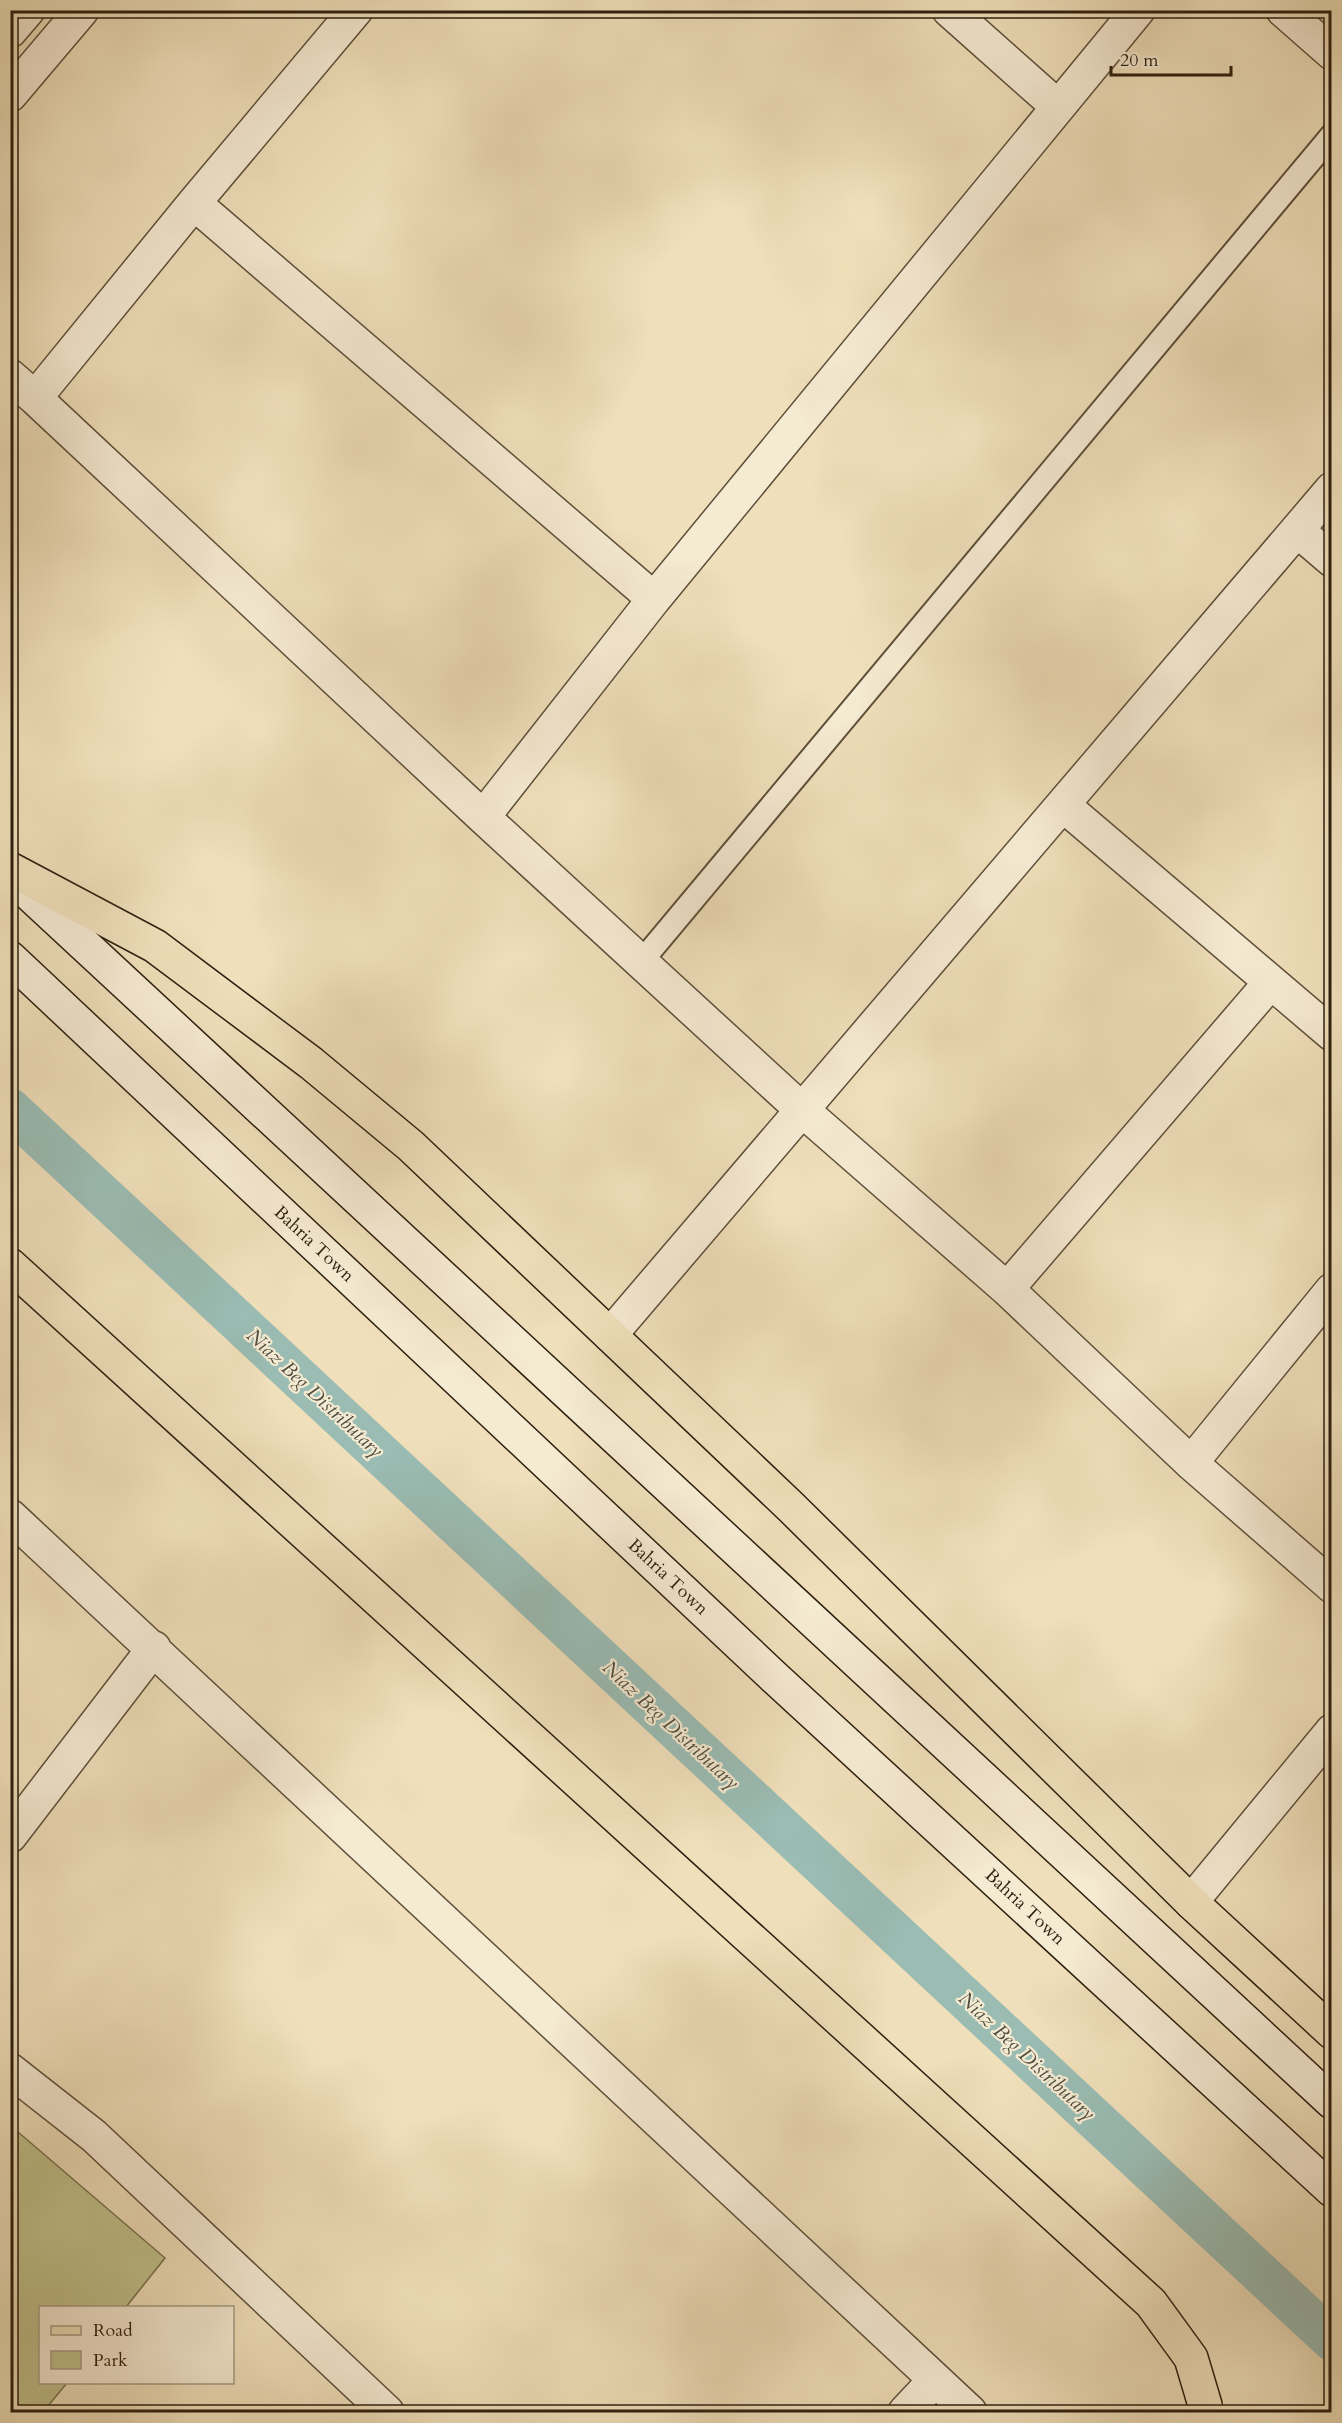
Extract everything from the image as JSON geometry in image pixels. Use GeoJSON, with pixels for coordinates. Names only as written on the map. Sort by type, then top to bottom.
{"type":"FeatureCollection","features":[{"type":"Feature","properties":{"kind":"main road"},"geometry":{"type":"LineString","coordinates":[[10,869],[154,946],[311,1063],[411,1146],[791,1507],[1191,1902],[1332,2032]]}},
{"type":"Feature","properties":{"kind":"main road"},"geometry":{"type":"LineString","coordinates":[[10,1265],[1151,2303],[1191,2358],[1205,2412]]}},
{"type":"Feature","properties":{"kind":"street"},"geometry":{"type":"LineString","coordinates":[[10,32],[28,10]]}},
{"type":"Feature","properties":{"kind":"street"},"geometry":{"type":"LineString","coordinates":[[10,95],[82,10]]}},
{"type":"Feature","properties":{"kind":"street"},"geometry":{"type":"LineString","coordinates":[[35,398],[356,10]]}},
{"type":"Feature","properties":{"kind":"street"},"geometry":{"type":"LineString","coordinates":[[949,10],[1057,106]]}},
{"type":"Feature","properties":{"kind":"street"},"geometry":{"type":"LineString","coordinates":[[483,817],[654,599],[1138,10]]}},
{"type":"Feature","properties":{"kind":"street"},"geometry":{"type":"LineString","coordinates":[[1283,10],[1332,52]]}},
{"type":"Feature","properties":{"kind":"street"},"geometry":{"type":"LineString","coordinates":[[194,203],[654,599]]}},
{"type":"Feature","properties":{"kind":"street"},"geometry":{"type":"LineString","coordinates":[[10,376],[483,817],[801,1109],[1007,1289],[1191,1463],[1332,1586]]}},
{"type":"Feature","properties":{"kind":"street"},"geometry":{"type":"LineString","coordinates":[[610,1335],[1332,489]]}},
{"type":"Feature","properties":{"kind":"street"},"geometry":{"type":"LineString","coordinates":[[1298,531],[1332,560]]}},
{"type":"Feature","properties":{"kind":"street"},"geometry":{"type":"LineString","coordinates":[[1063,805],[1332,1034]]}},
{"type":"Feature","properties":{"kind":"street"},"geometry":{"type":"LineString","coordinates":[[10,876],[1332,2102]]}},
{"type":"Feature","properties":{"kind":"street","name":"Bahria Town"},"geometry":{"type":"LineString","coordinates":[[10,958],[773,1676],[1332,2190]]}},
{"type":"Feature","properties":{"kind":"street"},"geometry":{"type":"LineString","coordinates":[[1007,1289],[1270,983]]}},
{"type":"Feature","properties":{"kind":"street"},"geometry":{"type":"LineString","coordinates":[[1191,1463],[1332,1290]]}},
{"type":"Feature","properties":{"kind":"street"},"geometry":{"type":"LineString","coordinates":[[10,1516],[970,2412]]}},
{"type":"Feature","properties":{"kind":"street"},"geometry":{"type":"LineString","coordinates":[[10,1836],[154,1648]]}},
{"type":"Feature","properties":{"kind":"street"},"geometry":{"type":"LineString","coordinates":[[1191,1902],[1332,1731]]}},
{"type":"Feature","properties":{"kind":"street"},"geometry":{"type":"LineString","coordinates":[[10,2070],[94,2136],[387,2412]]}},
{"type":"Feature","properties":{"kind":"street"},"geometry":{"type":"LineString","coordinates":[[905,2412],[935,2380]]}},
{"type":"Feature","properties":{"kind":"lane"},"geometry":{"type":"LineString","coordinates":[[641,962],[1332,135]]}},
{"type":"Feature","properties":{"kind":"green space"},"geometry":{"type":"Polygon","coordinates":[[[11,2126],[165,2258],[127,2306],[39,2306],[39,2384],[66,2384],[43,2412],[11,2412],[11,2126]]]}},
{"type":"Feature","properties":{"kind":"waterway","name":"Niaz Beg Distributary"},"geometry":{"type":"LineString","coordinates":[[10,1109],[1332,2340]]}}]}
